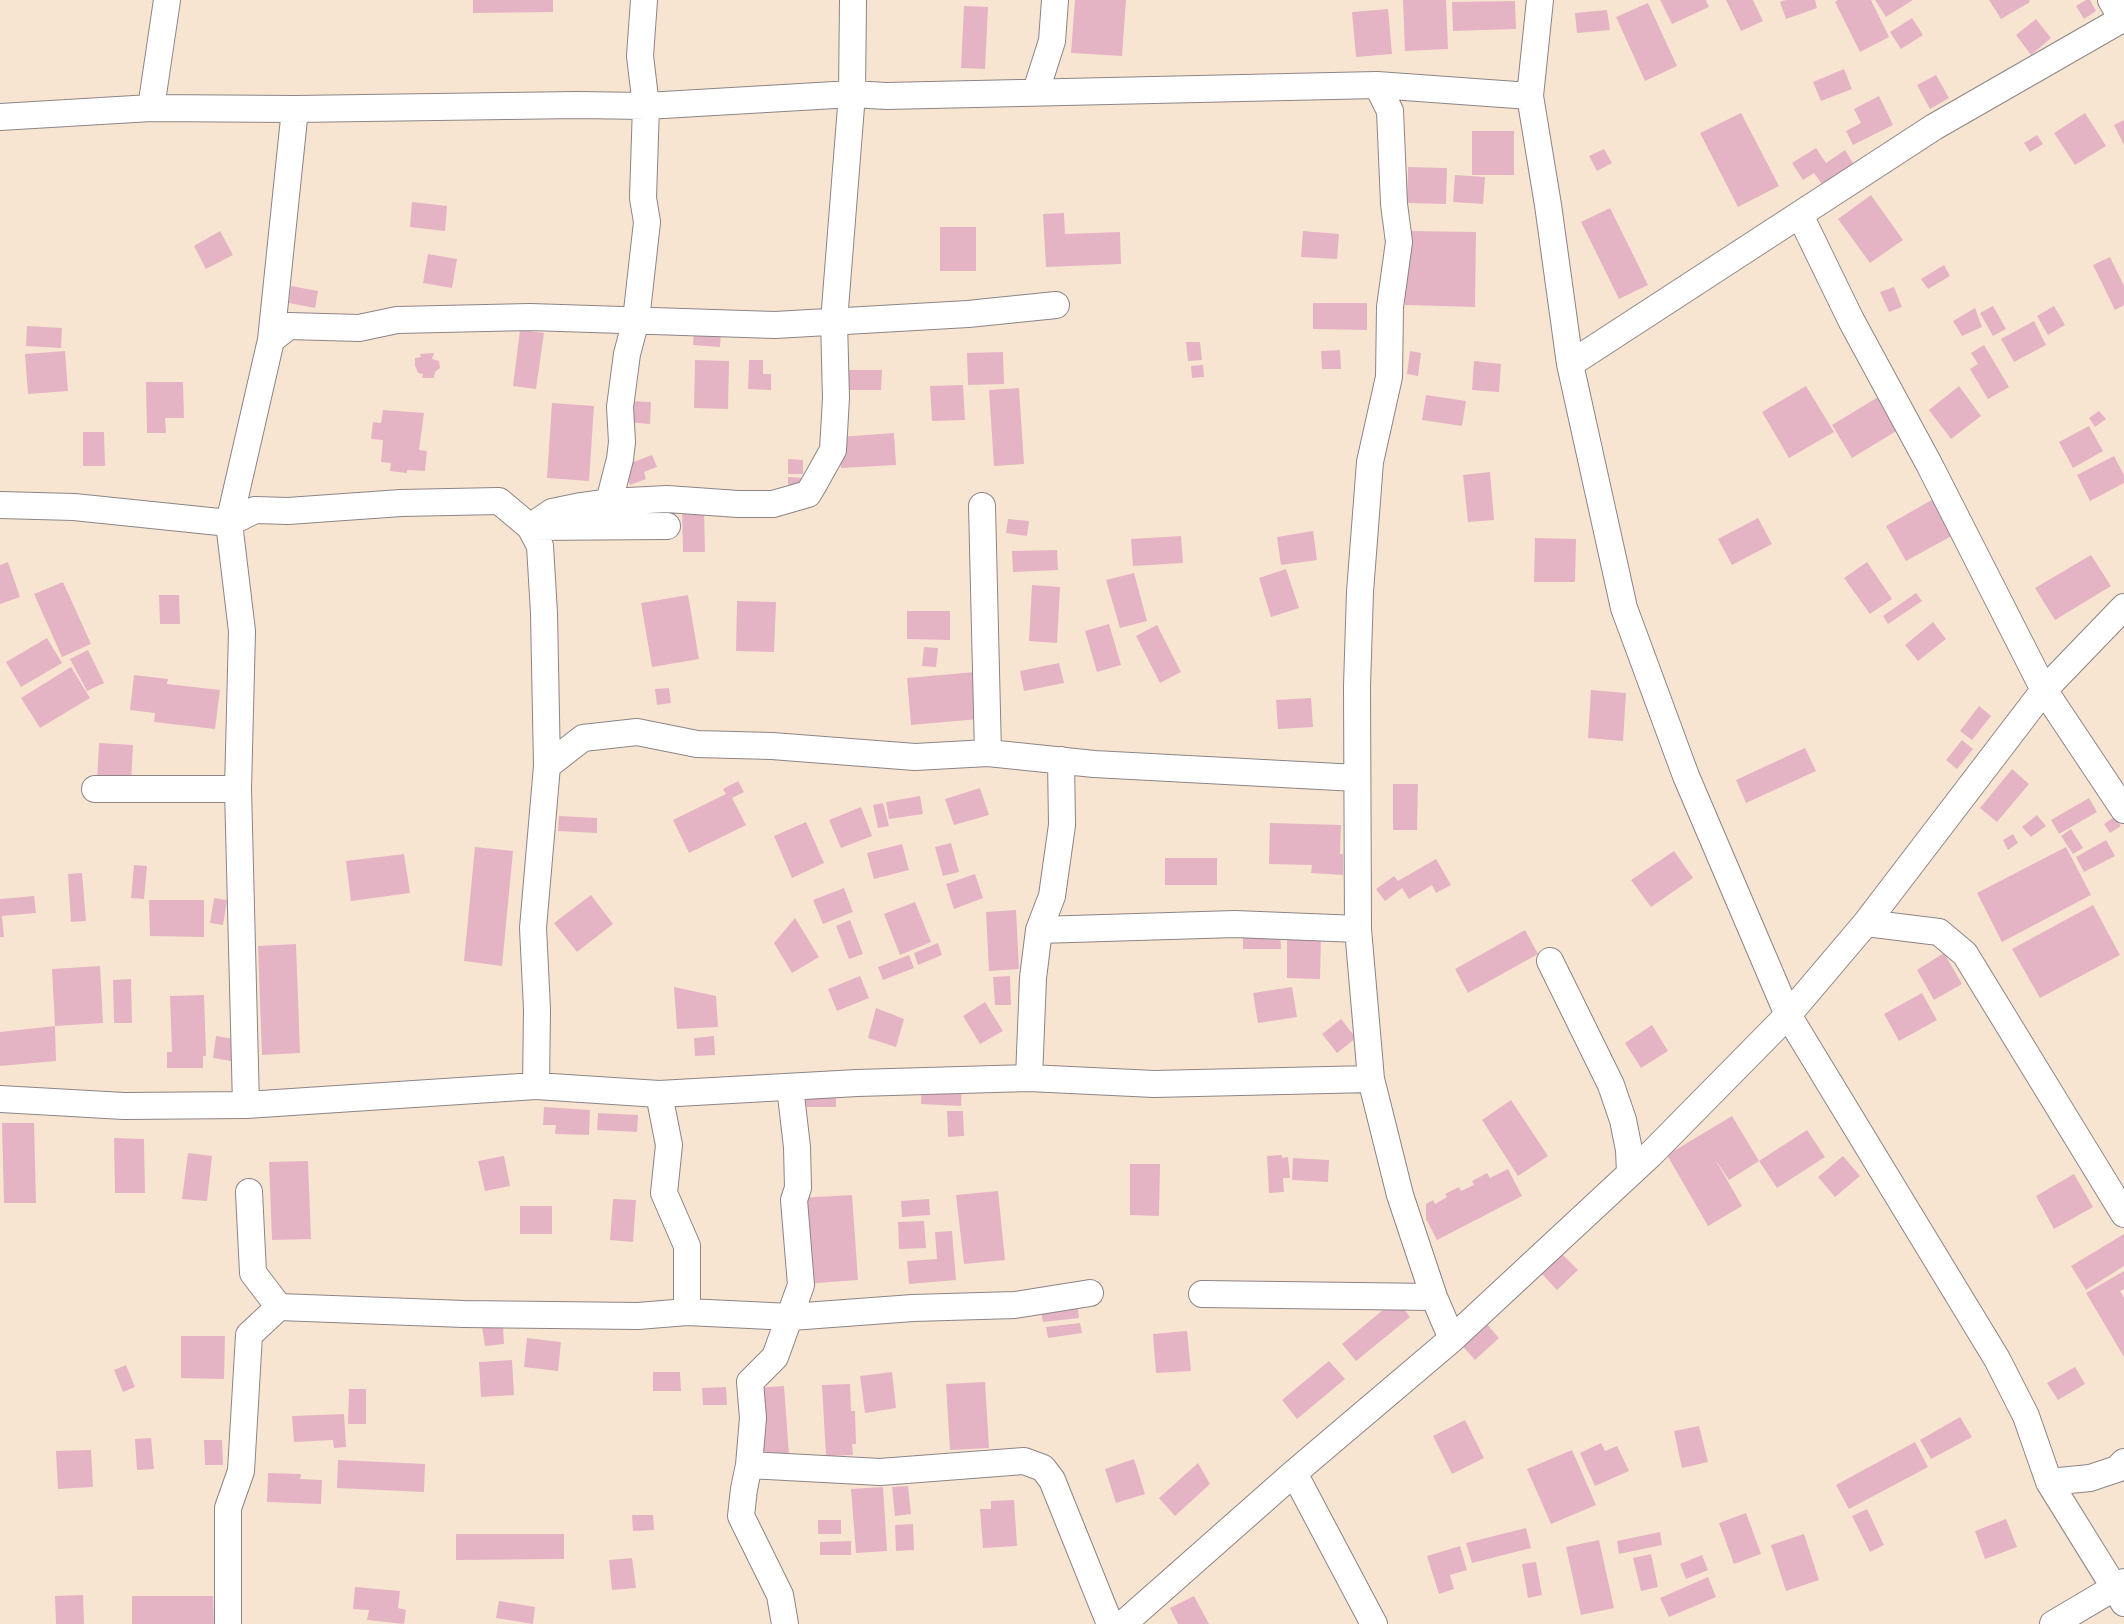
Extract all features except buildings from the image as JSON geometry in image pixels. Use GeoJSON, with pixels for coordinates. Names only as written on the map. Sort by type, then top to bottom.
{"type":"FeatureCollection","features":[{"type":"Feature","properties":{"kind":"street"},"geometry":{"type":"LineString","coordinates":[[151,108],[167,0]]}},
{"type":"Feature","properties":{"kind":"street"},"geometry":{"type":"LineString","coordinates":[[609,502],[620,459],[622,442],[620,407],[627,354],[636,320],[647,222],[643,198],[646,106],[640,56],[644,0]]}},
{"type":"Feature","properties":{"kind":"street"},"geometry":{"type":"LineString","coordinates":[[530,527],[552,512],[609,502],[667,499],[773,504],[808,494],[833,450],[836,398],[834,321],[852,94],[853,0]]}},
{"type":"Feature","properties":{"kind":"street"},"geometry":{"type":"LineString","coordinates":[[1036,91],[1052,41],[1055,0]]}},
{"type":"Feature","properties":{"kind":"street"},"geometry":{"type":"LineString","coordinates":[[1540,0],[1530,96],[1570,364],[1624,609],[1686,776],[1788,1015],[1997,1359],[2026,1416],[2049,1482],[2121,1590],[2053,1624]]}},
{"type":"Feature","properties":{"kind":"street"},"geometry":{"type":"LineString","coordinates":[[1570,364],[1934,127],[2119,12]]}},
{"type":"Feature","properties":{"kind":"street"},"geometry":{"type":"LineString","coordinates":[[0,117],[151,108],[646,106],[852,94],[886,96],[1377,85],[1530,96]]}},
{"type":"Feature","properties":{"kind":"street"},"geometry":{"type":"LineString","coordinates":[[1377,85],[1390,111],[1394,204],[1399,242],[1390,307],[1389,377],[1370,462],[1360,592],[1357,778],[1358,928],[1371,1078],[1400,1194],[1434,1297],[1452,1339]]}},
{"type":"Feature","properties":{"kind":"street"},"geometry":{"type":"LineString","coordinates":[[246,1105],[238,789],[242,631],[229,523],[271,340],[296,109]]}},
{"type":"Feature","properties":{"kind":"street"},"geometry":{"type":"LineString","coordinates":[[1800,215],[1851,320],[1929,464],[2044,690],[2124,810]]}},
{"type":"Feature","properties":{"kind":"street"},"geometry":{"type":"LineString","coordinates":[[271,340],[289,326],[359,328],[397,320],[530,316],[775,325],[968,315],[1056,305]]}},
{"type":"Feature","properties":{"kind":"street"},"geometry":{"type":"LineString","coordinates":[[0,505],[74,507],[229,523],[255,510],[288,511],[401,502],[499,501],[530,527],[540,546],[544,614],[547,766],[533,928],[537,1009],[536,1086]]}},
{"type":"Feature","properties":{"kind":"street"},"geometry":{"type":"LineString","coordinates":[[982,506],[988,753]]}},
{"type":"Feature","properties":{"kind":"street"},"geometry":{"type":"LineString","coordinates":[[530,527],[667,526]]}},
{"type":"Feature","properties":{"kind":"street"},"geometry":{"type":"LineString","coordinates":[[1123,1624],[1294,1473],[1452,1339],[1630,1173],[1788,1015],[1866,923],[2044,690],[2124,607]]}},
{"type":"Feature","properties":{"kind":"street"},"geometry":{"type":"LineString","coordinates":[[547,766],[583,738],[637,732],[697,744],[772,746],[915,757],[988,753],[1094,764],[1357,778]]}},
{"type":"Feature","properties":{"kind":"street"},"geometry":{"type":"LineString","coordinates":[[1029,1078],[1033,978],[1039,930],[1052,896],[1062,825],[1061,760]]}},
{"type":"Feature","properties":{"kind":"street"},"geometry":{"type":"LineString","coordinates":[[95,789],[238,789]]}},
{"type":"Feature","properties":{"kind":"street"},"geometry":{"type":"LineString","coordinates":[[1866,923],[1939,932],[1965,954],[2124,1214]]}},
{"type":"Feature","properties":{"kind":"street"},"geometry":{"type":"LineString","coordinates":[[1039,930],[1235,924],[1358,928]]}},
{"type":"Feature","properties":{"kind":"street"},"geometry":{"type":"LineString","coordinates":[[1550,961],[1611,1085],[1623,1120],[1629,1150],[1630,1173]]}},
{"type":"Feature","properties":{"kind":"street"},"geometry":{"type":"LineString","coordinates":[[0,1099],[124,1106],[246,1105],[536,1086],[658,1094],[790,1086],[1029,1078],[1154,1084],[1371,1078]]}},
{"type":"Feature","properties":{"kind":"street"},"geometry":{"type":"LineString","coordinates":[[785,1624],[780,1595],[741,1516],[753,1418],[750,1382],[775,1357],[801,1285],[794,1200],[798,1188],[797,1147],[790,1086]]}},
{"type":"Feature","properties":{"kind":"street"},"geometry":{"type":"LineString","coordinates":[[658,1094],[669,1145],[664,1193],[687,1246],[687,1312]]}},
{"type":"Feature","properties":{"kind":"street"},"geometry":{"type":"LineString","coordinates":[[249,1192],[253,1274],[279,1307]]}},
{"type":"Feature","properties":{"kind":"street"},"geometry":{"type":"LineString","coordinates":[[228,1624],[228,1508],[241,1471],[249,1335],[279,1307],[464,1314],[638,1316],[687,1312],[790,1317],[913,1308],[1015,1305],[1090,1293]]}},
{"type":"Feature","properties":{"kind":"street"},"geometry":{"type":"LineString","coordinates":[[1202,1294],[1434,1297]]}},
{"type":"Feature","properties":{"kind":"street"},"geometry":{"type":"LineString","coordinates":[[749,1465],[880,1472],[1024,1461],[1043,1468],[1052,1480],[1110,1624]]}},
{"type":"Feature","properties":{"kind":"street"},"geometry":{"type":"LineString","coordinates":[[2049,1482],[2090,1478],[2117,1469],[2124,1462]]}},
{"type":"Feature","properties":{"kind":"street"},"geometry":{"type":"LineString","coordinates":[[1294,1473],[1374,1624]]}}]}
